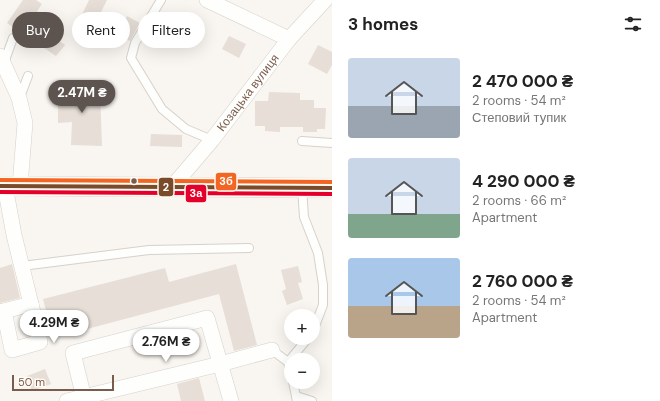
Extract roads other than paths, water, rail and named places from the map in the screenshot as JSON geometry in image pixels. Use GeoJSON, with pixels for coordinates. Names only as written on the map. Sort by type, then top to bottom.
{"type":"FeatureCollection","features":[{"type":"Feature","properties":{"kind":"street"},"geometry":{"type":"LineString","coordinates":[[207,0],[289,39]]}},
{"type":"Feature","properties":{"kind":"street","name":"Козацька вулиця"},"geometry":{"type":"LineString","coordinates":[[172,187],[212,140],[289,39],[325,0]]}},
{"type":"Feature","properties":{"kind":"street"},"geometry":{"type":"LineString","coordinates":[[2,61],[19,98],[25,122],[8,186],[14,235],[22,266],[31,304],[40,342],[12,350],[2,312],[31,304]]}},
{"type":"Feature","properties":{"kind":"street"},"geometry":{"type":"LineString","coordinates":[[8,186],[332,188]]}},
{"type":"Feature","properties":{"kind":"street"},"geometry":{"type":"LineString","coordinates":[[84,398],[73,353],[207,318],[231,401]]}},
{"type":"Feature","properties":{"kind":"street"},"geometry":{"type":"LineString","coordinates":[[67,401],[112,396],[272,350]]}},
{"type":"Feature","properties":{"kind":"lane"},"geometry":{"type":"LineString","coordinates":[[161,0],[135,43],[131,58],[162,109],[186,129],[212,140]]}},
{"type":"Feature","properties":{"kind":"lane"},"geometry":{"type":"LineString","coordinates":[[2,61],[12,40]]}},
{"type":"Feature","properties":{"kind":"lane"},"geometry":{"type":"LineString","coordinates":[[19,98],[28,76]]}},
{"type":"Feature","properties":{"kind":"lane"},"geometry":{"type":"LineString","coordinates":[[302,141],[332,142]]}},
{"type":"Feature","properties":{"kind":"lane"},"geometry":{"type":"LineString","coordinates":[[302,188],[304,217],[318,253],[323,285],[322,305],[320,311]]}},
{"type":"Feature","properties":{"kind":"lane"},"geometry":{"type":"LineString","coordinates":[[22,266],[149,250],[249,248]]}},
{"type":"Feature","properties":{"kind":"lane"},"geometry":{"type":"LineString","coordinates":[[296,353],[302,345]]}},
{"type":"Feature","properties":{"kind":"lane"},"geometry":{"type":"LineString","coordinates":[[272,350],[284,359]]}},
{"type":"Feature","properties":{"kind":"lane"},"geometry":{"type":"LineString","coordinates":[[295,389],[298,399],[312,401]]}}]}
